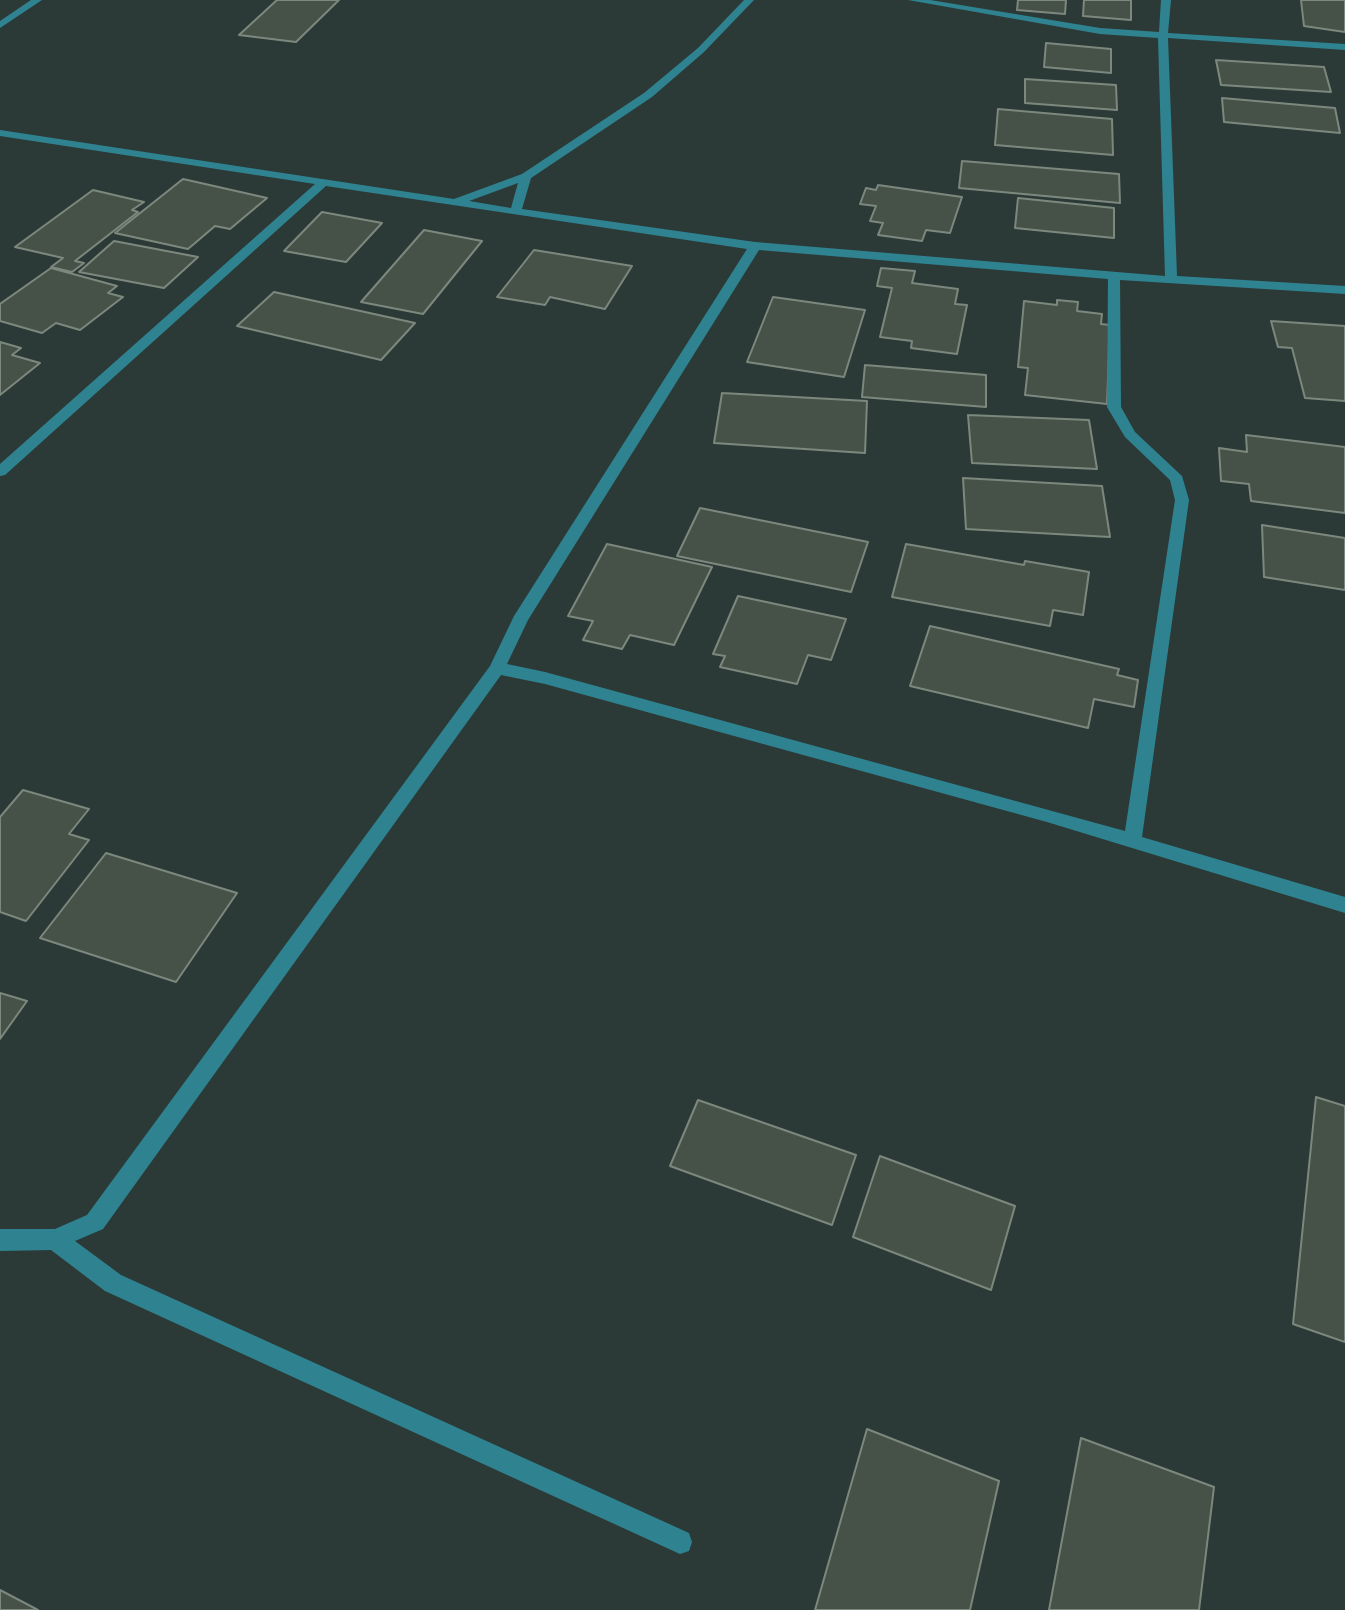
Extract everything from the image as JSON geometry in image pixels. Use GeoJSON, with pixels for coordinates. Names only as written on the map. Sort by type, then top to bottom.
{"type":"FeatureCollection","features":[{"type":"Feature","properties":{"kind":"street"},"geometry":{"type":"LineString","coordinates":[[0,25],[37,0]]}},
{"type":"Feature","properties":{"kind":"street"},"geometry":{"type":"LineString","coordinates":[[454,203],[526,176],[648,95],[701,50],[749,0]]}},
{"type":"Feature","properties":{"kind":"street"},"geometry":{"type":"LineString","coordinates":[[912,0],[1100,31],[1345,47]]}},
{"type":"Feature","properties":{"kind":"street"},"geometry":{"type":"LineString","coordinates":[[1166,0],[1163,37],[1171,279]]}},
{"type":"Feature","properties":{"kind":"street"},"geometry":{"type":"LineString","coordinates":[[0,133],[755,246],[1114,275],[1345,290]]}},
{"type":"Feature","properties":{"kind":"street"},"geometry":{"type":"LineString","coordinates":[[0,140],[13,135]]}},
{"type":"Feature","properties":{"kind":"street"},"geometry":{"type":"LineString","coordinates":[[515,212],[526,176]]}},
{"type":"Feature","properties":{"kind":"street"},"geometry":{"type":"LineString","coordinates":[[0,472],[323,183]]}},
{"type":"Feature","properties":{"kind":"street"},"geometry":{"type":"LineString","coordinates":[[0,1240],[55,1239],[95,1222],[497,668],[520,620],[755,246]]}},
{"type":"Feature","properties":{"kind":"street"},"geometry":{"type":"LineString","coordinates":[[1114,275],[1114,407],[1130,434],[1177,479],[1182,500],[1132,841]]}},
{"type":"Feature","properties":{"kind":"street"},"geometry":{"type":"LineString","coordinates":[[497,668],[545,678],[1132,841],[1345,905]]}},
{"type":"Feature","properties":{"kind":"street"},"geometry":{"type":"LineString","coordinates":[[55,1239],[113,1283],[680,1542]]}},
{"type":"Feature","properties":{"kind":"building"},"geometry":{"type":"Polygon","coordinates":[[[277,0],[339,0],[296,42],[239,35],[277,0]]]}},
{"type":"Feature","properties":{"kind":"building"},"geometry":{"type":"Polygon","coordinates":[[[1018,0],[1066,0],[1065,14],[1017,10],[1018,0]]]}},
{"type":"Feature","properties":{"kind":"building"},"geometry":{"type":"Polygon","coordinates":[[[1084,0],[1131,0],[1131,20],[1083,16],[1084,0]]]}},
{"type":"Feature","properties":{"kind":"building"},"geometry":{"type":"Polygon","coordinates":[[[1301,0],[1345,0],[1345,32],[1304,26],[1301,0]]]}},
{"type":"Feature","properties":{"kind":"building"},"geometry":{"type":"Polygon","coordinates":[[[1046,43],[1111,49],[1111,73],[1044,67],[1046,43]]]}},
{"type":"Feature","properties":{"kind":"building"},"geometry":{"type":"Polygon","coordinates":[[[1216,60],[1324,67],[1331,92],[1221,85],[1216,60]]]}},
{"type":"Feature","properties":{"kind":"building"},"geometry":{"type":"Polygon","coordinates":[[[1025,79],[1116,85],[1117,110],[1025,103],[1025,79]]]}},
{"type":"Feature","properties":{"kind":"building"},"geometry":{"type":"Polygon","coordinates":[[[1222,98],[1335,108],[1340,133],[1224,122],[1222,98]]]}},
{"type":"Feature","properties":{"kind":"building"},"geometry":{"type":"Polygon","coordinates":[[[998,109],[1112,119],[1113,155],[995,145],[998,109]]]}},
{"type":"Feature","properties":{"kind":"building"},"geometry":{"type":"Polygon","coordinates":[[[962,161],[1119,174],[1120,203],[959,188],[962,161]]]}},
{"type":"Feature","properties":{"kind":"building"},"geometry":{"type":"Polygon","coordinates":[[[183,179],[267,198],[230,229],[215,226],[188,249],[115,233],[183,179]]]}},
{"type":"Feature","properties":{"kind":"building"},"geometry":{"type":"Polygon","coordinates":[[[878,185],[962,197],[950,233],[926,230],[922,241],[878,235],[883,223],[870,221],[876,206],[860,204],[866,188],[876,190],[878,185]]]}},
{"type":"Feature","properties":{"kind":"building"},"geometry":{"type":"Polygon","coordinates":[[[93,190],[144,202],[132,210],[138,212],[75,261],[84,263],[72,272],[51,267],[63,258],[15,247],[93,190]]]}},
{"type":"Feature","properties":{"kind":"building"},"geometry":{"type":"Polygon","coordinates":[[[1018,198],[1114,208],[1114,238],[1015,228],[1018,198]]]}},
{"type":"Feature","properties":{"kind":"building"},"geometry":{"type":"Polygon","coordinates":[[[322,212],[382,223],[346,262],[284,251],[322,212]]]}},
{"type":"Feature","properties":{"kind":"building"},"geometry":{"type":"Polygon","coordinates":[[[424,230],[482,241],[423,314],[361,302],[424,230]]]}},
{"type":"Feature","properties":{"kind":"building"},"geometry":{"type":"Polygon","coordinates":[[[114,241],[198,257],[164,288],[79,272],[114,241]]]}},
{"type":"Feature","properties":{"kind":"building"},"geometry":{"type":"Polygon","coordinates":[[[534,250],[632,266],[605,309],[550,297],[545,305],[497,297],[534,250]]]}},
{"type":"Feature","properties":{"kind":"building"},"geometry":{"type":"Polygon","coordinates":[[[51,268],[117,286],[108,293],[123,297],[80,330],[56,323],[42,333],[0,321],[0,304],[51,268]]]}},
{"type":"Feature","properties":{"kind":"building"},"geometry":{"type":"Polygon","coordinates":[[[881,268],[915,271],[912,283],[958,289],[955,304],[967,305],[957,354],[911,348],[912,341],[880,337],[892,288],[877,286],[881,268]]]}},
{"type":"Feature","properties":{"kind":"building"},"geometry":{"type":"Polygon","coordinates":[[[274,292],[415,323],[381,360],[237,326],[274,292]]]}},
{"type":"Feature","properties":{"kind":"building"},"geometry":{"type":"Polygon","coordinates":[[[773,297],[865,310],[844,377],[747,362],[773,297]]]}},
{"type":"Feature","properties":{"kind":"building"},"geometry":{"type":"Polygon","coordinates":[[[1057,300],[1078,302],[1077,311],[1102,314],[1101,324],[1110,325],[1107,404],[1025,395],[1028,368],[1018,367],[1024,301],[1057,305],[1057,300]]]}},
{"type":"Feature","properties":{"kind":"building"},"geometry":{"type":"Polygon","coordinates":[[[1271,321],[1345,326],[1345,401],[1305,398],[1292,348],[1278,347],[1271,321]]]}},
{"type":"Feature","properties":{"kind":"building"},"geometry":{"type":"Polygon","coordinates":[[[0,342],[21,348],[12,355],[40,363],[0,395],[0,342]]]}},
{"type":"Feature","properties":{"kind":"building"},"geometry":{"type":"Polygon","coordinates":[[[865,365],[986,375],[986,407],[862,397],[865,365]]]}},
{"type":"Feature","properties":{"kind":"building"},"geometry":{"type":"Polygon","coordinates":[[[722,393],[867,401],[865,453],[714,443],[722,393]]]}},
{"type":"Feature","properties":{"kind":"building"},"geometry":{"type":"Polygon","coordinates":[[[968,415],[1089,420],[1097,469],[972,463],[968,415]]]}},
{"type":"Feature","properties":{"kind":"building"},"geometry":{"type":"Polygon","coordinates":[[[1246,435],[1345,447],[1345,513],[1251,501],[1249,484],[1221,481],[1219,448],[1247,452],[1246,435]]]}},
{"type":"Feature","properties":{"kind":"building"},"geometry":{"type":"Polygon","coordinates":[[[963,478],[1102,486],[1110,537],[966,529],[963,478]]]}},
{"type":"Feature","properties":{"kind":"building"},"geometry":{"type":"Polygon","coordinates":[[[700,508],[868,542],[851,592],[677,556],[700,508]]]}},
{"type":"Feature","properties":{"kind":"building"},"geometry":{"type":"Polygon","coordinates":[[[1262,525],[1345,538],[1345,590],[1264,577],[1262,525]]]}},
{"type":"Feature","properties":{"kind":"building"},"geometry":{"type":"Polygon","coordinates":[[[607,544],[712,567],[674,645],[630,635],[622,649],[583,640],[593,621],[568,616],[607,544]]]}},
{"type":"Feature","properties":{"kind":"building"},"geometry":{"type":"Polygon","coordinates":[[[906,544],[1024,565],[1025,561],[1089,572],[1083,615],[1053,610],[1050,626],[892,597],[906,544]]]}},
{"type":"Feature","properties":{"kind":"building"},"geometry":{"type":"Polygon","coordinates":[[[738,596],[846,619],[831,660],[808,655],[797,684],[720,667],[725,656],[713,654],[738,596]]]}},
{"type":"Feature","properties":{"kind":"building"},"geometry":{"type":"Polygon","coordinates":[[[930,626],[1119,669],[1117,675],[1138,680],[1134,707],[1094,699],[1088,728],[910,686],[930,626]]]}},
{"type":"Feature","properties":{"kind":"building"},"geometry":{"type":"Polygon","coordinates":[[[23,790],[89,809],[69,834],[89,840],[26,921],[0,912],[0,817],[23,790]]]}},
{"type":"Feature","properties":{"kind":"building"},"geometry":{"type":"Polygon","coordinates":[[[106,853],[237,893],[176,982],[40,938],[106,853]]]}},
{"type":"Feature","properties":{"kind":"building"},"geometry":{"type":"Polygon","coordinates":[[[0,993],[27,1001],[0,1039],[0,993]]]}},
{"type":"Feature","properties":{"kind":"building"},"geometry":{"type":"Polygon","coordinates":[[[1316,1097],[1345,1106],[1345,1342],[1293,1324],[1316,1097]]]}},
{"type":"Feature","properties":{"kind":"building"},"geometry":{"type":"Polygon","coordinates":[[[698,1100],[856,1155],[832,1225],[670,1166],[698,1100]]]}},
{"type":"Feature","properties":{"kind":"building"},"geometry":{"type":"Polygon","coordinates":[[[880,1156],[1015,1206],[991,1290],[853,1237],[880,1156]]]}},
{"type":"Feature","properties":{"kind":"building"},"geometry":{"type":"Polygon","coordinates":[[[867,1429],[999,1481],[970,1610],[815,1610],[867,1429]]]}},
{"type":"Feature","properties":{"kind":"building"},"geometry":{"type":"Polygon","coordinates":[[[1081,1438],[1214,1487],[1199,1610],[1049,1610],[1081,1438]]]}},
{"type":"Feature","properties":{"kind":"building"},"geometry":{"type":"Polygon","coordinates":[[[0,1590],[38,1610],[0,1610],[0,1590]]]}}]}
